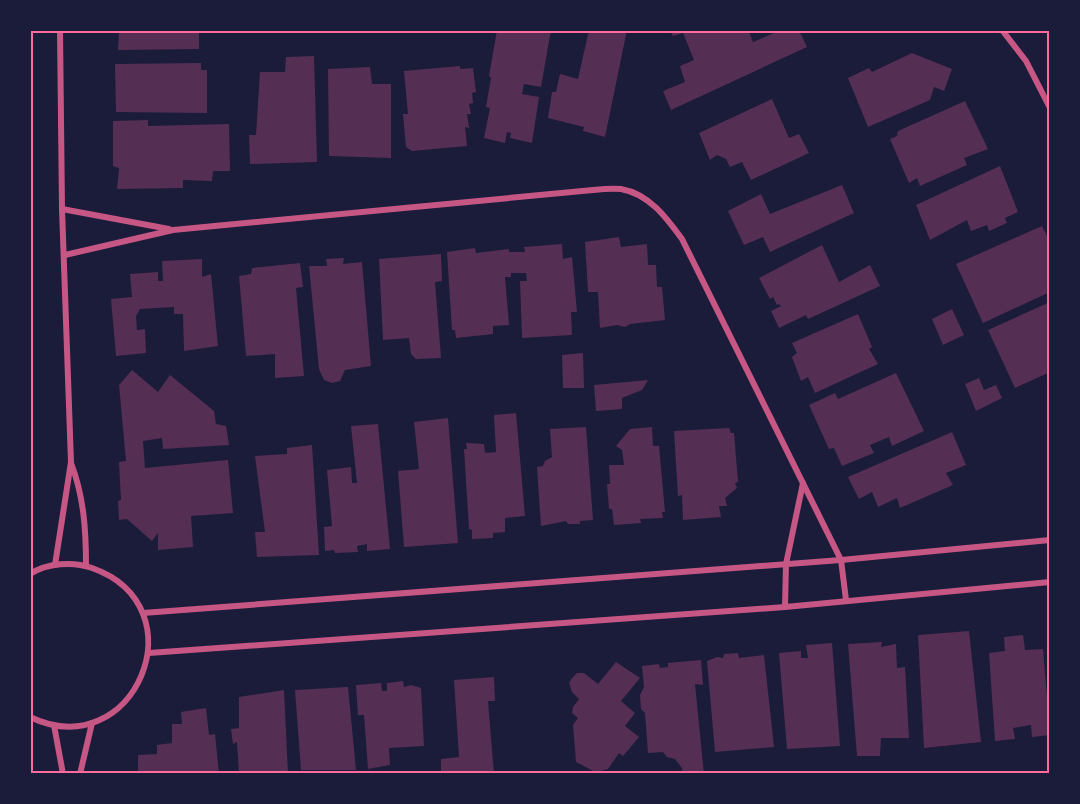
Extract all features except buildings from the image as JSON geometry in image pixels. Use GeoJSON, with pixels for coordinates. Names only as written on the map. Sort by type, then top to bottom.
{"type":"FeatureCollection","features":[{"type":"Feature","properties":{"kind":"street"},"geometry":{"type":"LineString","coordinates":[[55,566],[70,462],[60,30]]}},
{"type":"Feature","properties":{"kind":"street"},"geometry":{"type":"LineString","coordinates":[[1002,30],[1026,61],[1050,108]]}},
{"type":"Feature","properties":{"kind":"street"},"geometry":{"type":"LineString","coordinates":[[65,255],[172,230],[593,190],[620,189],[636,193],[651,202],[667,217],[681,239],[841,561],[846,600]]}},
{"type":"Feature","properties":{"kind":"street"},"geometry":{"type":"LineString","coordinates":[[63,209],[172,230]]}},
{"type":"Feature","properties":{"kind":"street"},"geometry":{"type":"LineString","coordinates":[[70,462],[78,481],[86,529],[86,566]]}},
{"type":"Feature","properties":{"kind":"street"},"geometry":{"type":"LineString","coordinates":[[785,607],[786,564],[803,482]]}},
{"type":"Feature","properties":{"kind":"street"},"geometry":{"type":"LineString","coordinates":[[143,613],[841,561],[1050,540]]}},
{"type":"Feature","properties":{"kind":"street"},"geometry":{"type":"LineString","coordinates":[[30,574],[70,564],[104,572],[120,582],[133,596],[143,613],[148,632],[149,652],[143,675],[131,696],[114,712],[92,723],[73,726],[54,725],[30,717]]}},
{"type":"Feature","properties":{"kind":"street"},"geometry":{"type":"LineString","coordinates":[[149,652],[785,607],[1050,582]]}},
{"type":"Feature","properties":{"kind":"street"},"geometry":{"type":"LineString","coordinates":[[80,774],[92,723]]}},
{"type":"Feature","properties":{"kind":"street"},"geometry":{"type":"LineString","coordinates":[[54,725],[63,774]]}}]}
